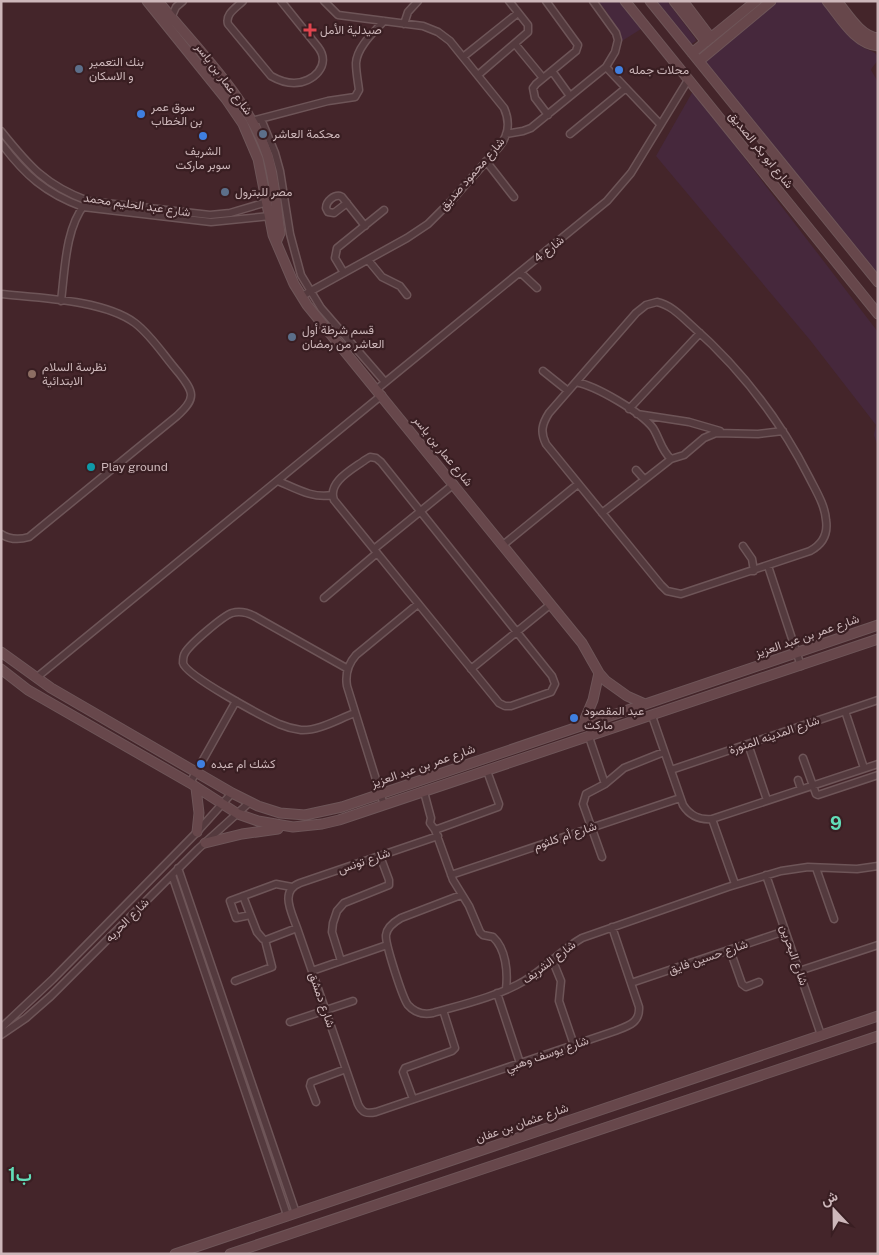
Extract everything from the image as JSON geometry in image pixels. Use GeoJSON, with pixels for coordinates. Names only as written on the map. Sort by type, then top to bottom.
{"type":"FeatureCollection","features":[{"type":"Feature","properties":{"kind":"street","name":"شارع عمار بن ياسر"},"geometry":{"type":"LineString","coordinates":[[147,1],[237,115],[253,146],[261,172],[273,235],[277,240],[291,277],[306,294],[379,392],[587,650],[599,673],[621,692],[645,704]]}},
{"type":"Feature","properties":{"kind":"street","name":"شارع عمار بن ياسر"},"geometry":{"type":"LineString","coordinates":[[158,1],[257,120],[260,137],[271,169],[280,233],[277,240]]}},
{"type":"Feature","properties":{"kind":"street"},"geometry":{"type":"LineString","coordinates":[[171,18],[176,7],[183,1]]}},
{"type":"Feature","properties":{"kind":"street"},"geometry":{"type":"LineString","coordinates":[[243,1],[227,17],[228,24],[271,76],[279,81],[302,82],[317,75],[322,70],[323,55],[318,46],[281,1]]}},
{"type":"Feature","properties":{"kind":"street","name":"شارع محمود صديق"},"geometry":{"type":"LineString","coordinates":[[306,294],[408,238],[428,224],[504,141],[508,121],[504,108],[478,74],[450,41],[438,32],[423,26],[338,15],[324,1]]}},
{"type":"Feature","properties":{"kind":"street"},"geometry":{"type":"LineString","coordinates":[[404,24],[408,12],[418,1]]}},
{"type":"Feature","properties":{"kind":"street"},"geometry":{"type":"LineString","coordinates":[[478,74],[525,36],[528,29],[528,25],[508,1]]}},
{"type":"Feature","properties":{"kind":"street"},"geometry":{"type":"LineString","coordinates":[[546,1],[578,45],[576,51],[533,88],[533,93],[548,115]]}},
{"type":"Feature","properties":{"kind":"street"},"geometry":{"type":"LineString","coordinates":[[506,134],[531,128],[606,67],[615,52],[618,40],[616,33],[593,1]]}},
{"type":"Feature","properties":{"kind":"street","name":"شارع ابو بكر الصديق"},"geometry":{"type":"LineString","coordinates":[[625,1],[878,314]]}},
{"type":"Feature","properties":{"kind":"street","name":"شارع ابو بكر الصديق"},"geometry":{"type":"LineString","coordinates":[[650,1],[878,282]]}},
{"type":"Feature","properties":{"kind":"street"},"geometry":{"type":"LineString","coordinates":[[674,1],[709,40]]}},
{"type":"Feature","properties":{"kind":"street"},"geometry":{"type":"LineString","coordinates":[[683,1],[709,40]]}},
{"type":"Feature","properties":{"kind":"street"},"geometry":{"type":"LineString","coordinates":[[692,53],[756,1]]}},
{"type":"Feature","properties":{"kind":"street"},"geometry":{"type":"LineString","coordinates":[[698,61],[771,1]]}},
{"type":"Feature","properties":{"kind":"street"},"geometry":{"type":"LineString","coordinates":[[828,1],[856,36],[866,43],[878,46]]}},
{"type":"Feature","properties":{"kind":"street"},"geometry":{"type":"LineString","coordinates":[[837,1],[862,32],[871,37],[878,38]]}},
{"type":"Feature","properties":{"kind":"street"},"geometry":{"type":"LineString","coordinates":[[463,57],[518,13]]}},
{"type":"Feature","properties":{"kind":"street"},"geometry":{"type":"LineString","coordinates":[[384,21],[357,57],[356,64],[360,90],[355,97],[257,120],[269,136],[280,171],[290,234],[306,294],[321,308],[385,382]]}},
{"type":"Feature","properties":{"kind":"street"},"geometry":{"type":"LineString","coordinates":[[515,44],[543,78]]}},
{"type":"Feature","properties":{"kind":"street"},"geometry":{"type":"LineString","coordinates":[[606,67],[660,124]]}},
{"type":"Feature","properties":{"kind":"street"},"geometry":{"type":"LineString","coordinates":[[552,71],[570,96]]}},
{"type":"Feature","properties":{"kind":"street","name":"شارع 4"},"geometry":{"type":"LineString","coordinates":[[36,678],[278,481],[379,392],[385,382],[599,208],[631,172],[688,80]]}},
{"type":"Feature","properties":{"kind":"street"},"geometry":{"type":"LineString","coordinates":[[570,134],[626,88]]}},
{"type":"Feature","properties":{"kind":"street","name":"شارع عبد الحليم محمد"},"geometry":{"type":"LineString","coordinates":[[1,131],[37,173],[53,185],[88,201],[221,218],[267,202]]}},
{"type":"Feature","properties":{"kind":"street","name":"شارع عبد الحليم محمد"},"geometry":{"type":"LineString","coordinates":[[1,143],[4,151],[46,190],[63,200],[83,207],[200,221],[270,216]]}},
{"type":"Feature","properties":{"kind":"street"},"geometry":{"type":"LineString","coordinates":[[486,162],[514,197]]}},
{"type":"Feature","properties":{"kind":"street"},"geometry":{"type":"LineString","coordinates":[[261,172],[271,169]]}},
{"type":"Feature","properties":{"kind":"street"},"geometry":{"type":"LineString","coordinates":[[61,301],[72,228],[74,221],[88,201]]}},
{"type":"Feature","properties":{"kind":"street"},"geometry":{"type":"LineString","coordinates":[[347,203],[365,226]]}},
{"type":"Feature","properties":{"kind":"street"},"geometry":{"type":"LineString","coordinates":[[344,273],[337,262],[335,253],[337,248],[384,210]]}},
{"type":"Feature","properties":{"kind":"street"},"geometry":{"type":"LineString","coordinates":[[368,260],[382,278],[400,286],[407,295]]}},
{"type":"Feature","properties":{"kind":"street"},"geometry":{"type":"LineString","coordinates":[[520,272],[537,288]]}},
{"type":"Feature","properties":{"kind":"street"},"geometry":{"type":"LineString","coordinates":[[1,294],[107,309],[134,322],[145,332],[188,385],[192,398],[190,404],[181,412],[29,536],[12,539],[1,534]]}},
{"type":"Feature","properties":{"kind":"street"},"geometry":{"type":"LineString","coordinates":[[651,303],[663,303],[668,306],[700,333],[760,398],[783,431],[822,503],[826,518],[826,531],[822,541],[815,548],[754,571],[684,593],[670,592],[661,585],[546,444],[542,432],[545,418],[636,313],[651,303]]}},
{"type":"Feature","properties":{"kind":"street"},"geometry":{"type":"LineString","coordinates":[[629,409],[700,333]]}},
{"type":"Feature","properties":{"kind":"street"},"geometry":{"type":"LineString","coordinates":[[543,371],[568,391]]}},
{"type":"Feature","properties":{"kind":"street"},"geometry":{"type":"LineString","coordinates":[[576,382],[596,388],[650,425],[663,450],[671,459]]}},
{"type":"Feature","properties":{"kind":"street"},"geometry":{"type":"LineString","coordinates":[[636,414],[671,419],[724,432],[758,434],[783,431]]}},
{"type":"Feature","properties":{"kind":"street"},"geometry":{"type":"LineString","coordinates":[[602,513],[671,459],[684,455],[708,436],[724,432]]}},
{"type":"Feature","properties":{"kind":"street"},"geometry":{"type":"LineString","coordinates":[[373,457],[378,460],[420,511],[554,678],[554,688],[551,692],[511,706],[499,703],[336,502],[332,496],[332,490],[337,482],[365,460],[373,457]]}},
{"type":"Feature","properties":{"kind":"street"},"geometry":{"type":"LineString","coordinates":[[636,470],[644,479]]}},
{"type":"Feature","properties":{"kind":"street"},"geometry":{"type":"LineString","coordinates":[[278,481],[313,495],[332,496]]}},
{"type":"Feature","properties":{"kind":"street"},"geometry":{"type":"LineString","coordinates":[[324,598],[420,511],[454,484]]}},
{"type":"Feature","properties":{"kind":"street"},"geometry":{"type":"LineString","coordinates":[[503,545],[578,484]]}},
{"type":"Feature","properties":{"kind":"street"},"geometry":{"type":"LineString","coordinates":[[743,546],[752,559],[754,571]]}},
{"type":"Feature","properties":{"kind":"street"},"geometry":{"type":"LineString","coordinates":[[768,566],[802,666]]}},
{"type":"Feature","properties":{"kind":"street"},"geometry":{"type":"LineString","coordinates":[[384,805],[347,686],[348,669],[356,654],[418,604]]}},
{"type":"Feature","properties":{"kind":"street"},"geometry":{"type":"LineString","coordinates":[[470,669],[551,604]]}},
{"type":"Feature","properties":{"kind":"street"},"geometry":{"type":"LineString","coordinates":[[348,669],[254,616],[243,612],[232,613],[219,621],[189,648],[183,662],[188,672],[236,701],[278,723],[298,730],[313,728],[355,713]]}},
{"type":"Feature","properties":{"kind":"street","name":"شارع عمر بن عبد العزيز"},"geometry":{"type":"LineString","coordinates":[[1,652],[51,688],[232,793],[268,810],[304,815],[324,812],[380,794],[878,625]]}},
{"type":"Feature","properties":{"kind":"street","name":"شارع عمر بن عبد العزيز"},"geometry":{"type":"LineString","coordinates":[[1,669],[28,690],[193,785],[238,814],[258,821],[293,827],[322,824],[384,805],[878,639]]}},
{"type":"Feature","properties":{"kind":"street"},"geometry":{"type":"LineString","coordinates":[[582,726],[593,700],[599,673]]}},
{"type":"Feature","properties":{"kind":"street","name":"شارع المدينه المنورة"},"geometry":{"type":"LineString","coordinates":[[671,770],[878,700]]}},
{"type":"Feature","properties":{"kind":"street"},"geometry":{"type":"LineString","coordinates":[[197,832],[199,813],[193,785],[196,772],[236,701]]}},
{"type":"Feature","properties":{"kind":"street"},"geometry":{"type":"LineString","coordinates":[[845,711],[864,768]]}},
{"type":"Feature","properties":{"kind":"street"},"geometry":{"type":"LineString","coordinates":[[652,716],[684,808],[692,815],[702,819],[712,819],[878,764]]}},
{"type":"Feature","properties":{"kind":"street"},"geometry":{"type":"LineString","coordinates":[[589,737],[606,784]]}},
{"type":"Feature","properties":{"kind":"street"},"geometry":{"type":"LineString","coordinates":[[748,744],[767,800]]}},
{"type":"Feature","properties":{"kind":"street"},"geometry":{"type":"LineString","coordinates":[[602,856],[583,804],[584,797],[588,792],[606,784],[627,766],[664,752]]}},
{"type":"Feature","properties":{"kind":"street"},"geometry":{"type":"LineString","coordinates":[[803,758],[816,794],[819,795],[878,775]]}},
{"type":"Feature","properties":{"kind":"street","name":"شارع تونس"},"geometry":{"type":"LineString","coordinates":[[292,887],[380,856],[498,807],[499,804],[487,771]]}},
{"type":"Feature","properties":{"kind":"street"},"geometry":{"type":"LineString","coordinates":[[798,780],[801,789]]}},
{"type":"Feature","properties":{"kind":"street"},"geometry":{"type":"LineString","coordinates":[[424,792],[431,818],[436,823],[436,832],[451,875],[469,906],[480,932],[483,935],[494,938],[499,946],[506,966],[506,989]]}},
{"type":"Feature","properties":{"kind":"street","name":"شارع الحريه"},"geometry":{"type":"LineString","coordinates":[[1,1028],[53,979],[197,832],[232,793]]}},
{"type":"Feature","properties":{"kind":"street","name":"شارع أم كلثوم"},"geometry":{"type":"LineString","coordinates":[[451,875],[680,798]]}},
{"type":"Feature","properties":{"kind":"street","name":"شارع الحريه"},"geometry":{"type":"LineString","coordinates":[[1,1035],[26,1018],[51,996],[178,868],[250,802]]}},
{"type":"Feature","properties":{"kind":"street"},"geometry":{"type":"LineString","coordinates":[[712,819],[735,884]]}},
{"type":"Feature","properties":{"kind":"street"},"geometry":{"type":"LineString","coordinates":[[205,843],[242,834],[293,827]]}},
{"type":"Feature","properties":{"kind":"street"},"geometry":{"type":"LineString","coordinates":[[341,961],[333,937],[332,928],[335,915],[344,903],[389,885],[380,856]]}},
{"type":"Feature","properties":{"kind":"street","name":"شارع الشريف"},"geometry":{"type":"LineString","coordinates":[[387,945],[404,997],[409,1006],[422,1014],[443,1010],[498,993],[527,979],[582,938],[735,884],[791,868],[857,869],[878,866]]}},
{"type":"Feature","properties":{"kind":"street"},"geometry":{"type":"LineString","coordinates":[[178,868],[268,1131],[291,1214]]}},
{"type":"Feature","properties":{"kind":"street"},"geometry":{"type":"LineString","coordinates":[[816,868],[834,919]]}},
{"type":"Feature","properties":{"kind":"street"},"geometry":{"type":"LineString","coordinates":[[172,874],[266,1154],[291,1214]]}},
{"type":"Feature","properties":{"kind":"street","name":"شارع البحرين"},"geometry":{"type":"LineString","coordinates":[[766,875],[821,1035]]}},
{"type":"Feature","properties":{"kind":"street"},"geometry":{"type":"LineString","coordinates":[[250,915],[238,919],[235,918],[230,901],[276,884],[292,887]]}},
{"type":"Feature","properties":{"kind":"street","name":"شارع دمشق"},"geometry":{"type":"LineString","coordinates":[[292,887],[288,893],[288,899],[297,928],[359,1106],[363,1112]]}},
{"type":"Feature","properties":{"kind":"street"},"geometry":{"type":"LineString","coordinates":[[312,971],[387,945],[387,932],[396,921],[409,914],[461,895]]}},
{"type":"Feature","properties":{"kind":"street"},"geometry":{"type":"LineString","coordinates":[[235,981],[272,966],[265,940],[258,934],[243,896]]}},
{"type":"Feature","properties":{"kind":"street","name":"شارع يوسف وهبي"},"geometry":{"type":"LineString","coordinates":[[363,1112],[372,1113],[574,1045],[634,1022],[639,1015],[639,1007],[612,927]]}},
{"type":"Feature","properties":{"kind":"street"},"geometry":{"type":"LineString","coordinates":[[265,940],[297,928]]}},
{"type":"Feature","properties":{"kind":"street","name":"شارع حسين فايق"},"geometry":{"type":"LineString","coordinates":[[631,983],[785,931]]}},
{"type":"Feature","properties":{"kind":"street"},"geometry":{"type":"LineString","coordinates":[[196,944],[203,942]]}},
{"type":"Feature","properties":{"kind":"street"},"geometry":{"type":"LineString","coordinates":[[799,971],[878,945]]}},
{"type":"Feature","properties":{"kind":"street"},"geometry":{"type":"LineString","coordinates":[[730,950],[742,984],[746,987],[759,982]]}},
{"type":"Feature","properties":{"kind":"street"},"geometry":{"type":"LineString","coordinates":[[552,959],[561,981],[559,1000],[574,1045]]}},
{"type":"Feature","properties":{"kind":"street"},"geometry":{"type":"LineString","coordinates":[[202,964],[210,961]]}},
{"type":"Feature","properties":{"kind":"street"},"geometry":{"type":"LineString","coordinates":[[498,993],[520,1063]]}},
{"type":"Feature","properties":{"kind":"street"},"geometry":{"type":"LineString","coordinates":[[290,1022],[353,1000]]}},
{"type":"Feature","properties":{"kind":"street"},"geometry":{"type":"LineString","coordinates":[[413,1099],[404,1072],[405,1068],[452,1051],[455,1048],[443,1010]]}},
{"type":"Feature","properties":{"kind":"street","name":"شارع عثمان بن عفان"},"geometry":{"type":"LineString","coordinates":[[175,1254],[878,1016]]}},
{"type":"Feature","properties":{"kind":"street"},"geometry":{"type":"LineString","coordinates":[[230,1254],[878,1036]]}},
{"type":"Feature","properties":{"kind":"street"},"geometry":{"type":"LineString","coordinates":[[316,1102],[310,1086],[311,1082],[346,1069]]}},
{"type":"Feature","properties":{"kind":"street"},"geometry":{"type":"LineString","coordinates":[[259,1133],[268,1131]]}},
{"type":"Feature","properties":{"kind":"street"},"geometry":{"type":"LineString","coordinates":[[266,1154],[274,1151]]}},
{"type":"Feature","properties":{"kind":"street"},"geometry":{"type":"LineString","coordinates":[[420,1170],[426,1188]]}},
{"type":"Feature","properties":{"kind":"shaded area"},"geometry":{"type":"Polygon","coordinates":[[[598,1],[620,1],[641,29],[622,41],[606,11],[598,1]]]}},
{"type":"Feature","properties":{"kind":"shaded area"},"geometry":{"type":"Polygon","coordinates":[[[654,1],[667,1],[696,41],[691,44],[686,41],[654,1]]]}},
{"type":"Feature","properties":{"kind":"shaded area"},"geometry":{"type":"Polygon","coordinates":[[[775,1],[822,1],[850,36],[878,57],[871,70],[878,82],[878,276],[705,61],[775,1]]]}},
{"type":"Feature","properties":{"kind":"shaded area"},"geometry":{"type":"Polygon","coordinates":[[[693,91],[878,332],[878,447],[874,435],[876,425],[810,340],[656,156],[693,91]]]}},
{"type":"Feature","properties":{"kind":"place","name":"صيدلية الأمل"},"geometry":{"type":"Point","coordinates":[310,30]}},
{"type":"Feature","properties":{"kind":"place","name":"بنك التعمير و الاسكان"},"geometry":{"type":"Point","coordinates":[79,69]}},
{"type":"Feature","properties":{"kind":"place","name":"محلات جمله"},"geometry":{"type":"Point","coordinates":[619,70]}},
{"type":"Feature","properties":{"kind":"place","name":"سوق عمر بن الخطاب"},"geometry":{"type":"Point","coordinates":[141,114]}},
{"type":"Feature","properties":{"kind":"place","name":"محكمة العاشر"},"geometry":{"type":"Point","coordinates":[263,134]}},
{"type":"Feature","properties":{"kind":"place","name":"الشريف سوبر ماركت"},"geometry":{"type":"Point","coordinates":[203,136]}},
{"type":"Feature","properties":{"kind":"place","name":"مصر للبترول"},"geometry":{"type":"Point","coordinates":[225,192]}},
{"type":"Feature","properties":{"kind":"place","name":"قسم شرطة أول العاشر من رمضان"},"geometry":{"type":"Point","coordinates":[292,337]}},
{"type":"Feature","properties":{"kind":"place","name":"نظرسة السلام الابتدائية"},"geometry":{"type":"Point","coordinates":[32,374]}},
{"type":"Feature","properties":{"kind":"place","name":"Play ground"},"geometry":{"type":"Point","coordinates":[91,467]}},
{"type":"Feature","properties":{"kind":"place","name":"عبد المقصود ماركت"},"geometry":{"type":"Point","coordinates":[574,718]}},
{"type":"Feature","properties":{"kind":"place","name":"كشك ام عبده"},"geometry":{"type":"Point","coordinates":[201,764]}},
{"type":"Feature","properties":{"kind":"district","name":"9"},"geometry":{"type":"Point","coordinates":[836,823]}},
{"type":"Feature","properties":{"kind":"district","name":"ب1"},"geometry":{"type":"Point","coordinates":[20,1174]}}]}
